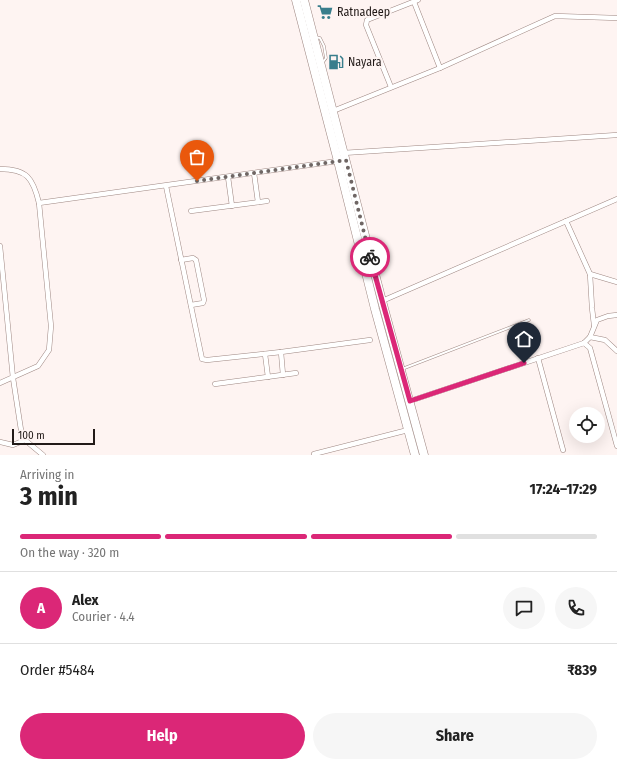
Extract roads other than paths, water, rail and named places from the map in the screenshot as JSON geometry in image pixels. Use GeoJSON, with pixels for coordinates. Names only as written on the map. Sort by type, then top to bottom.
{"type":"FeatureCollection","features":[{"type":"Feature","properties":{"kind":"highway"},"geometry":{"type":"LineString","coordinates":[[296,0],[382,301],[424,455]]}},
{"type":"Feature","properties":{"kind":"highway"},"geometry":{"type":"LineString","coordinates":[[304,0],[333,111],[341,157],[375,309],[415,455]]}},
{"type":"Feature","properties":{"kind":"street"},"geometry":{"type":"LineString","coordinates":[[391,87],[366,25],[367,20],[416,1],[440,68]]}},
{"type":"Feature","properties":{"kind":"street"},"geometry":{"type":"LineString","coordinates":[[333,111],[440,68],[555,16],[617,18]]}},
{"type":"Feature","properties":{"kind":"street"},"geometry":{"type":"LineString","coordinates":[[39,203],[228,177],[341,157],[617,135]]}},
{"type":"Feature","properties":{"kind":"street"},"geometry":{"type":"LineString","coordinates":[[0,169],[13,169],[19,171],[32,181],[39,203],[51,326],[51,343],[49,350],[38,366],[0,383]]}},
{"type":"Feature","properties":{"kind":"street"},"geometry":{"type":"LineString","coordinates":[[254,173],[258,202]]}},
{"type":"Feature","properties":{"kind":"street"},"geometry":{"type":"LineString","coordinates":[[228,177],[232,206]]}},
{"type":"Feature","properties":{"kind":"street"},"geometry":{"type":"LineString","coordinates":[[166,186],[202,360],[265,354],[370,340]]}},
{"type":"Feature","properties":{"kind":"street"},"geometry":{"type":"LineString","coordinates":[[382,301],[617,199]]}},
{"type":"Feature","properties":{"kind":"street"},"geometry":{"type":"LineString","coordinates":[[191,211],[267,201]]}},
{"type":"Feature","properties":{"kind":"street"},"geometry":{"type":"LineString","coordinates":[[566,221],[590,274],[594,326]]}},
{"type":"Feature","properties":{"kind":"street"},"geometry":{"type":"LineString","coordinates":[[0,246],[1,274],[13,378],[21,430],[25,440],[43,455]]}},
{"type":"Feature","properties":{"kind":"street"},"geometry":{"type":"LineString","coordinates":[[181,260],[195,259],[201,285],[204,301],[190,305]]}},
{"type":"Feature","properties":{"kind":"street"},"geometry":{"type":"LineString","coordinates":[[590,274],[617,282]]}},
{"type":"Feature","properties":{"kind":"street"},"geometry":{"type":"LineString","coordinates":[[410,401],[584,343],[590,337],[597,320],[608,316],[617,315]]}},
{"type":"Feature","properties":{"kind":"street"},"geometry":{"type":"LineString","coordinates":[[590,337],[605,340],[617,351]]}},
{"type":"Feature","properties":{"kind":"street"},"geometry":{"type":"LineString","coordinates":[[584,343],[590,348],[617,446]]}},
{"type":"Feature","properties":{"kind":"street"},"geometry":{"type":"LineString","coordinates":[[281,352],[283,375]]}},
{"type":"Feature","properties":{"kind":"street"},"geometry":{"type":"LineString","coordinates":[[265,354],[268,377]]}},
{"type":"Feature","properties":{"kind":"street"},"geometry":{"type":"LineString","coordinates":[[538,358],[563,450]]}},
{"type":"Feature","properties":{"kind":"street"},"geometry":{"type":"LineString","coordinates":[[215,384],[296,373]]}},
{"type":"Feature","properties":{"kind":"street"},"geometry":{"type":"LineString","coordinates":[[314,454],[408,430]]}},
{"type":"Feature","properties":{"kind":"street"},"geometry":{"type":"LineString","coordinates":[[0,442],[13,445],[25,440]]}},
{"type":"Feature","properties":{"kind":"lane"},"geometry":{"type":"LineString","coordinates":[[401,370],[528,320]]}},
{"type":"Feature","properties":{"kind":"place","name":"Ratnadeep"},"geometry":{"type":"Point","coordinates":[325,12]}},
{"type":"Feature","properties":{"kind":"place","name":"Nayara"},"geometry":{"type":"Point","coordinates":[336,62]}}]}
